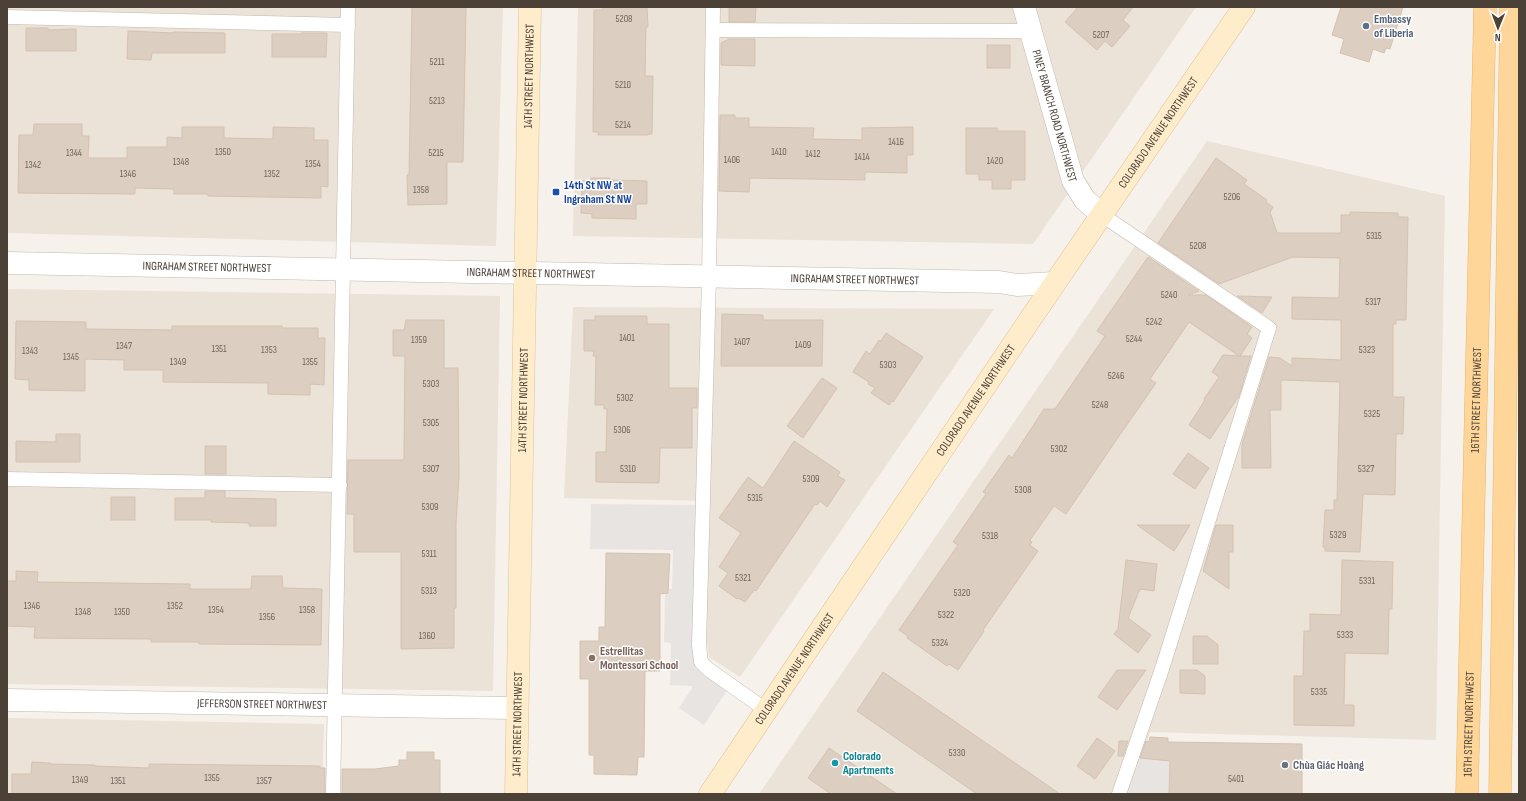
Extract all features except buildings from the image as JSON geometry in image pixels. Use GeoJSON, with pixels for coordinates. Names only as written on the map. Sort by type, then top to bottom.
{"type":"FeatureCollection","features":[{"type":"Feature","properties":{"kind":"main road","name":"16TH STREET NORTHWEST"},"geometry":{"type":"LineString","coordinates":[[1467,794],[1485,7]]}},
{"type":"Feature","properties":{"kind":"main road"},"geometry":{"type":"LineString","coordinates":[[1500,794],[1511,7]]}},
{"type":"Feature","properties":{"kind":"street","name":"14TH STREET NORTHWEST"},"geometry":{"type":"LineString","coordinates":[[516,794],[530,7]]}},
{"type":"Feature","properties":{"kind":"street","name":"PINEY BRANCH ROAD NORTHWEST"},"geometry":{"type":"LineString","coordinates":[[1024,7],[1073,180],[1085,200],[1102,215]]}},
{"type":"Feature","properties":{"kind":"street","name":"COLORADO AVENUE NORTHWEST"},"geometry":{"type":"LineString","coordinates":[[710,794],[1055,283],[1244,7]]}},
{"type":"Feature","properties":{"kind":"street","name":"INGRAHAM STREET NORTHWEST"},"geometry":{"type":"LineString","coordinates":[[7,263],[999,282],[1017,285],[1055,283]]}},
{"type":"Feature","properties":{"kind":"street","name":"JEFFERSON STREET NORTHWEST"},"geometry":{"type":"LineString","coordinates":[[7,700],[517,708]]}},
{"type":"Feature","properties":{"kind":"lane"},"geometry":{"type":"LineString","coordinates":[[333,794],[336,705],[348,7]]}},
{"type":"Feature","properties":{"kind":"lane"},"geometry":{"type":"LineString","coordinates":[[713,7],[709,277],[699,645],[701,662],[708,669],[766,710]]}},
{"type":"Feature","properties":{"kind":"lane"},"geometry":{"type":"LineString","coordinates":[[7,17],[348,25]]}},
{"type":"Feature","properties":{"kind":"lane"},"geometry":{"type":"LineString","coordinates":[[713,30],[901,32],[1030,31]]}},
{"type":"Feature","properties":{"kind":"lane"},"geometry":{"type":"LineString","coordinates":[[1102,215],[1269,328],[1162,669],[1119,794]]}},
{"type":"Feature","properties":{"kind":"lane"},"geometry":{"type":"LineString","coordinates":[[7,479],[340,485]]}},
{"type":"Feature","properties":{"kind":"shaded area"},"geometry":{"type":"Polygon","coordinates":[[[7,7],[503,7],[496,246],[7,233],[7,7]]]}},
{"type":"Feature","properties":{"kind":"shaded area"},"geometry":{"type":"Polygon","coordinates":[[[578,7],[1196,7],[1033,244],[573,236],[578,7]]]}},
{"type":"Feature","properties":{"kind":"shaded area"},"geometry":{"type":"Polygon","coordinates":[[[1207,141],[1445,196],[1436,740],[1150,732],[1128,794],[759,794],[1207,141]]]}},
{"type":"Feature","properties":{"kind":"shaded area"},"geometry":{"type":"Polygon","coordinates":[[[7,289],[500,296],[493,691],[7,684],[7,289]]]}},
{"type":"Feature","properties":{"kind":"shaded area"},"geometry":{"type":"Polygon","coordinates":[[[573,307],[994,309],[740,677],[709,657],[705,627],[710,501],[564,498],[573,307]]]}},
{"type":"Feature","properties":{"kind":"shaded area"},"geometry":{"type":"Polygon","coordinates":[[[591,504],[697,505],[695,667],[728,689],[704,725],[679,708],[692,686],[670,685],[671,643],[664,642],[665,593],[668,593],[669,589],[672,589],[673,550],[590,549],[591,504]]]}},
{"type":"Feature","properties":{"kind":"shaded area"},"geometry":{"type":"Polygon","coordinates":[[[7,718],[324,724],[322,794],[7,794],[7,718]]]}},
{"type":"Feature","properties":{"kind":"shaded area"},"geometry":{"type":"Polygon","coordinates":[[[1140,758],[1170,761],[1169,794],[1128,794],[1140,758]]]}},
{"type":"Feature","properties":{"kind":"place","name":"Embassy of Liberia"},"geometry":{"type":"Point","coordinates":[1366,26]}},
{"type":"Feature","properties":{"kind":"place","name":"14th St NW at Ingraham St NW"},"geometry":{"type":"Point","coordinates":[556,192]}},
{"type":"Feature","properties":{"kind":"place","name":"Estrellitas Montessori School"},"geometry":{"type":"Point","coordinates":[592,658]}},
{"type":"Feature","properties":{"kind":"place","name":"Colorado Apartments"},"geometry":{"type":"Point","coordinates":[835,763]}},
{"type":"Feature","properties":{"kind":"place","name":"Chùa Giác Hoàng"},"geometry":{"type":"Point","coordinates":[1285,765]}}]}
